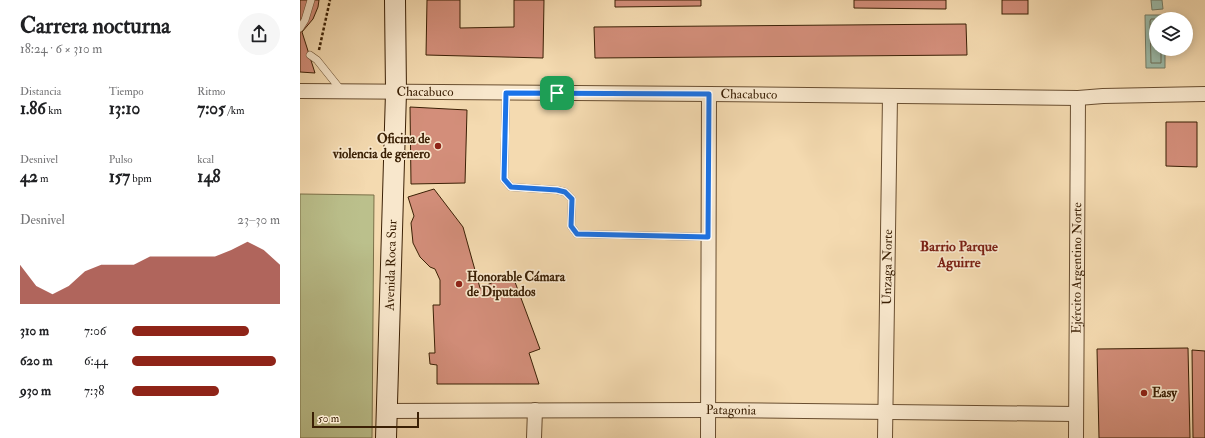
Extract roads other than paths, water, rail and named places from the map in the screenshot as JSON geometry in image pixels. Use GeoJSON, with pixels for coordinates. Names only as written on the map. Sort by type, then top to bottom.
{"type":"FeatureCollection","features":[{"type":"Feature","properties":{"kind":"main road","name":"Avenida Roca Sur"},"geometry":{"type":"LineString","coordinates":[[386,438],[396,92],[395,0]]}},
{"type":"Feature","properties":{"kind":"street","name":"Chacabuco"},"geometry":{"type":"LineString","coordinates":[[300,91],[1078,98],[1103,96],[1205,94]]}},
{"type":"Feature","properties":{"kind":"street"},"geometry":{"type":"LineString","coordinates":[[708,438],[709,94]]}},
{"type":"Feature","properties":{"kind":"street","name":"Unzaga Norte"},"geometry":{"type":"LineString","coordinates":[[884,438],[890,96]]}},
{"type":"Feature","properties":{"kind":"street","name":"Ejército Argentino Norte"},"geometry":{"type":"LineString","coordinates":[[1076,438],[1078,98]]}},
{"type":"Feature","properties":{"kind":"street"},"geometry":{"type":"LineString","coordinates":[[534,438],[535,410]]}},
{"type":"Feature","properties":{"kind":"street","name":"Patagonia"},"geometry":{"type":"LineString","coordinates":[[386,411],[708,410],[1075,414]]}},
{"type":"Feature","properties":{"kind":"lane"},"geometry":{"type":"LineString","coordinates":[[300,28],[305,20],[311,0]]}},
{"type":"Feature","properties":{"kind":"lane"},"geometry":{"type":"LineString","coordinates":[[310,55],[317,60],[342,92]]}},
{"type":"Feature","properties":{"kind":"lane"},"geometry":{"type":"LineString","coordinates":[[506,93],[504,179],[511,187],[557,190],[565,192],[572,199],[571,226],[577,234],[708,237]]}},
{"type":"Feature","properties":{"kind":"water"},"geometry":{"type":"Polygon","coordinates":[[[1151,0],[1162,0],[1163,9],[1152,10],[1151,0]]]}},
{"type":"Feature","properties":{"kind":"water"},"geometry":{"type":"Polygon","coordinates":[[[1145,15],[1149,15],[1149,56],[1165,56],[1165,68],[1146,68],[1145,15]]]}},
{"type":"Feature","properties":{"kind":"place","name":"Oficina de violencia de genero"},"geometry":{"type":"Point","coordinates":[438,146]}},
{"type":"Feature","properties":{"kind":"place","name":"Honorable Cámara de Diputados"},"geometry":{"type":"Point","coordinates":[459,284]}},
{"type":"Feature","properties":{"kind":"place","name":"Easy"},"geometry":{"type":"Point","coordinates":[1144,393]}},
{"type":"Feature","properties":{"kind":"district","name":"Barrio Parque Aguirre"},"geometry":{"type":"Point","coordinates":[959,254]}}]}
